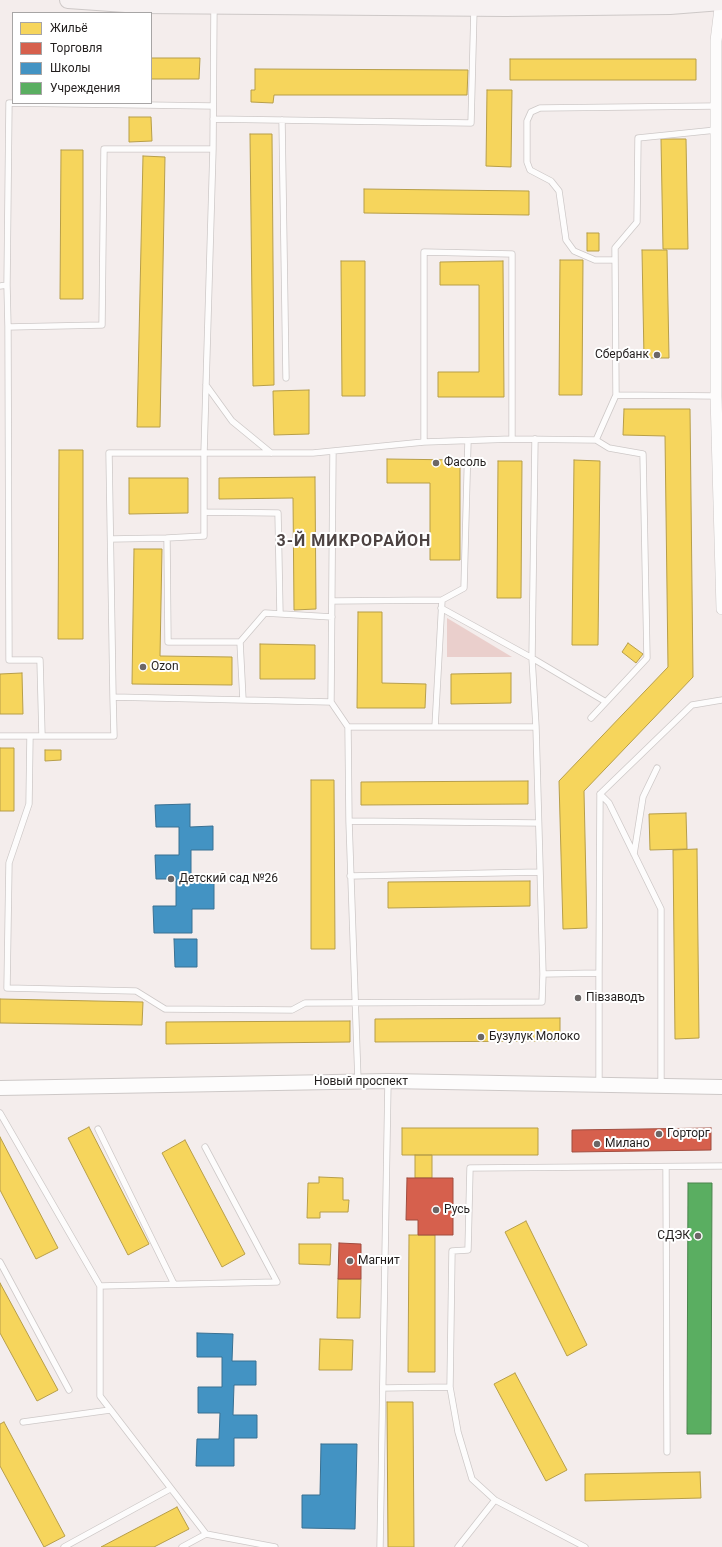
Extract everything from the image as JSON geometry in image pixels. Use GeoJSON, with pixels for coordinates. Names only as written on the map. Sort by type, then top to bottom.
{"type":"FeatureCollection","features":[{"type":"Feature","properties":{"kind":"main road"},"geometry":{"type":"LineString","coordinates":[[68,0],[214,6],[302,3],[474,8],[506,4],[654,6],[721,2]]}},
{"type":"Feature","properties":{"kind":"street"},"geometry":{"type":"LineString","coordinates":[[721,2],[716,40],[716,396],[719,419],[722,609]]}},
{"type":"Feature","properties":{"kind":"street","name":"Новый проспект"},"geometry":{"type":"LineString","coordinates":[[0,1088],[388,1081],[722,1087]]}},
{"type":"Feature","properties":{"kind":"lane"},"geometry":{"type":"LineString","coordinates":[[111,539],[204,536],[204,453],[214,106],[214,6]]}},
{"type":"Feature","properties":{"kind":"lane"},"geometry":{"type":"LineString","coordinates":[[213,119],[471,123],[474,8]]}},
{"type":"Feature","properties":{"kind":"lane"},"geometry":{"type":"LineString","coordinates":[[12,103],[9,103],[7,285],[8,660],[40,660],[42,736]]}},
{"type":"Feature","properties":{"kind":"lane"},"geometry":{"type":"LineString","coordinates":[[77,104],[214,106]]}},
{"type":"Feature","properties":{"kind":"lane"},"geometry":{"type":"LineString","coordinates":[[615,260],[595,260],[574,251],[566,240],[559,191],[551,181],[530,170],[528,162],[527,121],[531,112],[540,108],[716,106]]}},
{"type":"Feature","properties":{"kind":"lane"},"geometry":{"type":"LineString","coordinates":[[282,120],[286,378]]}},
{"type":"Feature","properties":{"kind":"lane"},"geometry":{"type":"LineString","coordinates":[[596,440],[616,395],[615,248],[637,222],[638,138],[716,130]]}},
{"type":"Feature","properties":{"kind":"lane"},"geometry":{"type":"LineString","coordinates":[[8,327],[102,325],[104,148],[213,149]]}},
{"type":"Feature","properties":{"kind":"lane"},"geometry":{"type":"LineString","coordinates":[[424,442],[424,252],[512,254],[512,439]]}},
{"type":"Feature","properties":{"kind":"lane"},"geometry":{"type":"LineString","coordinates":[[0,286],[7,285]]}},
{"type":"Feature","properties":{"kind":"lane"},"geometry":{"type":"LineString","coordinates":[[206,385],[232,421],[271,453]]}},
{"type":"Feature","properties":{"kind":"lane"},"geometry":{"type":"LineString","coordinates":[[616,395],[716,396]]}},
{"type":"Feature","properties":{"kind":"lane"},"geometry":{"type":"LineString","coordinates":[[0,736],[114,736],[109,453],[271,453],[333,451],[424,442],[512,439],[596,440],[609,448],[643,454],[647,658],[591,718]]}},
{"type":"Feature","properties":{"kind":"lane"},"geometry":{"type":"LineString","coordinates":[[30,736],[29,804],[9,864],[7,988],[136,991],[165,1009],[292,1010],[305,1003],[542,1002],[543,974],[536,727],[532,658],[535,439]]}},
{"type":"Feature","properties":{"kind":"lane"},"geometry":{"type":"LineString","coordinates":[[332,601],[442,600],[464,588],[468,441]]}},
{"type":"Feature","properties":{"kind":"lane"},"geometry":{"type":"LineString","coordinates":[[333,451],[331,702],[348,727],[350,876],[358,1082]]}},
{"type":"Feature","properties":{"kind":"lane"},"geometry":{"type":"LineString","coordinates":[[204,512],[278,513],[280,614]]}},
{"type":"Feature","properties":{"kind":"lane"},"geometry":{"type":"LineString","coordinates":[[167,538],[168,642],[240,642]]}},
{"type":"Feature","properties":{"kind":"lane"},"geometry":{"type":"LineString","coordinates":[[435,727],[442,600]]}},
{"type":"Feature","properties":{"kind":"lane"},"geometry":{"type":"LineString","coordinates":[[442,608],[532,658],[606,702]]}},
{"type":"Feature","properties":{"kind":"lane"},"geometry":{"type":"LineString","coordinates":[[242,700],[240,642],[265,613],[332,617]]}},
{"type":"Feature","properties":{"kind":"lane"},"geometry":{"type":"LineString","coordinates":[[113,696],[331,702]]}},
{"type":"Feature","properties":{"kind":"lane"},"geometry":{"type":"LineString","coordinates":[[599,1085],[598,973],[600,794],[692,705],[722,700]]}},
{"type":"Feature","properties":{"kind":"lane"},"geometry":{"type":"LineString","coordinates":[[348,727],[536,727]]}},
{"type":"Feature","properties":{"kind":"lane"},"geometry":{"type":"LineString","coordinates":[[634,854],[642,797],[657,768]]}},
{"type":"Feature","properties":{"kind":"lane"},"geometry":{"type":"LineString","coordinates":[[600,794],[609,803],[661,909],[660,1086]]}},
{"type":"Feature","properties":{"kind":"lane"},"geometry":{"type":"LineString","coordinates":[[349,821],[538,823]]}},
{"type":"Feature","properties":{"kind":"lane"},"geometry":{"type":"LineString","coordinates":[[350,876],[540,872]]}},
{"type":"Feature","properties":{"kind":"lane"},"geometry":{"type":"LineString","coordinates":[[543,974],[598,973]]}},
{"type":"Feature","properties":{"kind":"lane"},"geometry":{"type":"LineString","coordinates":[[380,1547],[388,1081]]}},
{"type":"Feature","properties":{"kind":"lane"},"geometry":{"type":"LineString","coordinates":[[0,1113],[100,1286],[100,1396],[170,1489],[187,1507],[206,1534]]}},
{"type":"Feature","properties":{"kind":"lane"},"geometry":{"type":"LineString","coordinates":[[98,1129],[174,1284]]}},
{"type":"Feature","properties":{"kind":"lane"},"geometry":{"type":"LineString","coordinates":[[100,1286],[277,1282],[205,1147]]}},
{"type":"Feature","properties":{"kind":"lane"},"geometry":{"type":"LineString","coordinates":[[585,1547],[495,1500],[472,1479],[458,1432],[450,1387],[452,1251],[468,1250],[470,1168],[722,1166]]}},
{"type":"Feature","properties":{"kind":"lane"},"geometry":{"type":"LineString","coordinates":[[666,1167],[667,1452]]}},
{"type":"Feature","properties":{"kind":"lane"},"geometry":{"type":"LineString","coordinates":[[0,1262],[70,1390]]}},
{"type":"Feature","properties":{"kind":"lane"},"geometry":{"type":"LineString","coordinates":[[383,1388],[450,1387]]}},
{"type":"Feature","properties":{"kind":"lane"},"geometry":{"type":"LineString","coordinates":[[23,1422],[110,1410]]}},
{"type":"Feature","properties":{"kind":"lane"},"geometry":{"type":"LineString","coordinates":[[64,1547],[170,1489]]}},
{"type":"Feature","properties":{"kind":"lane"},"geometry":{"type":"LineString","coordinates":[[458,1547],[495,1500]]}},
{"type":"Feature","properties":{"kind":"lane"},"geometry":{"type":"LineString","coordinates":[[182,1547],[206,1534],[274,1547]]}},
{"type":"Feature","properties":{"kind":"shaded area"},"geometry":{"type":"Polygon","coordinates":[[[447,618],[512,657],[447,657],[447,618]]]}},
{"type":"Feature","properties":{"kind":"building: Жильё"},"geometry":{"type":"Polygon","coordinates":[[[152,58],[200,58],[199,79],[152,79],[152,58]]]}},
{"type":"Feature","properties":{"kind":"building: Жильё"},"geometry":{"type":"Polygon","coordinates":[[[510,59],[696,59],[696,80],[510,80],[510,59]]]}},
{"type":"Feature","properties":{"kind":"building: Жильё"},"geometry":{"type":"Polygon","coordinates":[[[255,69],[468,70],[467,95],[274,95],[273,103],[251,102],[251,90],[255,90],[255,69]]]}},
{"type":"Feature","properties":{"kind":"building: Жильё"},"geometry":{"type":"Polygon","coordinates":[[[487,90],[512,90],[511,167],[486,166],[487,90]]]}},
{"type":"Feature","properties":{"kind":"building: Жильё"},"geometry":{"type":"Polygon","coordinates":[[[129,117],[151,117],[152,141],[129,142],[129,117]]]}},
{"type":"Feature","properties":{"kind":"building: Жильё"},"geometry":{"type":"Polygon","coordinates":[[[250,134],[272,134],[274,385],[253,386],[250,134]]]}},
{"type":"Feature","properties":{"kind":"building: Жильё"},"geometry":{"type":"Polygon","coordinates":[[[661,139],[686,139],[688,249],[663,249],[661,139]]]}},
{"type":"Feature","properties":{"kind":"building: Жильё"},"geometry":{"type":"Polygon","coordinates":[[[61,150],[83,150],[83,299],[60,299],[61,150]]]}},
{"type":"Feature","properties":{"kind":"building: Жильё"},"geometry":{"type":"Polygon","coordinates":[[[143,156],[165,157],[160,427],[137,427],[143,156]]]}},
{"type":"Feature","properties":{"kind":"building: Жильё"},"geometry":{"type":"Polygon","coordinates":[[[364,189],[529,191],[529,215],[364,213],[364,189]]]}},
{"type":"Feature","properties":{"kind":"building: Жильё"},"geometry":{"type":"Polygon","coordinates":[[[587,233],[599,233],[599,251],[587,251],[587,233]]]}},
{"type":"Feature","properties":{"kind":"building: Жильё"},"geometry":{"type":"Polygon","coordinates":[[[642,250],[667,250],[669,358],[644,358],[642,250]]]}},
{"type":"Feature","properties":{"kind":"building: Жильё"},"geometry":{"type":"Polygon","coordinates":[[[560,260],[583,260],[582,395],[559,395],[560,260]]]}},
{"type":"Feature","properties":{"kind":"building: Жильё"},"geometry":{"type":"Polygon","coordinates":[[[341,261],[365,261],[365,396],[342,396],[341,261]]]}},
{"type":"Feature","properties":{"kind":"building: Жильё"},"geometry":{"type":"Polygon","coordinates":[[[503,261],[504,397],[438,397],[438,372],[479,372],[479,285],[440,285],[440,262],[503,261]]]}},
{"type":"Feature","properties":{"kind":"building: Жильё"},"geometry":{"type":"Polygon","coordinates":[[[309,390],[309,434],[274,435],[273,391],[309,390]]]}},
{"type":"Feature","properties":{"kind":"building: Жильё"},"geometry":{"type":"Polygon","coordinates":[[[624,409],[690,409],[693,677],[584,791],[587,928],[563,929],[559,781],[668,667],[665,436],[623,435],[624,409]]]}},
{"type":"Feature","properties":{"kind":"building: Жильё"},"geometry":{"type":"Polygon","coordinates":[[[59,450],[83,450],[83,639],[58,639],[59,450]]]}},
{"type":"Feature","properties":{"kind":"building: Жильё"},"geometry":{"type":"Polygon","coordinates":[[[387,459],[460,460],[460,560],[430,560],[430,483],[387,483],[387,459]]]}},
{"type":"Feature","properties":{"kind":"building: Жильё"},"geometry":{"type":"Polygon","coordinates":[[[574,460],[600,461],[598,645],[572,645],[574,460]]]}},
{"type":"Feature","properties":{"kind":"building: Жильё"},"geometry":{"type":"Polygon","coordinates":[[[498,461],[522,461],[521,598],[497,598],[498,461]]]}},
{"type":"Feature","properties":{"kind":"building: Жильё"},"geometry":{"type":"Polygon","coordinates":[[[315,477],[316,609],[294,610],[293,498],[219,499],[219,478],[315,477]]]}},
{"type":"Feature","properties":{"kind":"building: Жильё"},"geometry":{"type":"Polygon","coordinates":[[[129,478],[188,478],[188,513],[129,514],[129,478]]]}},
{"type":"Feature","properties":{"kind":"building: Жильё"},"geometry":{"type":"Polygon","coordinates":[[[134,549],[162,549],[160,656],[232,657],[232,685],[132,684],[134,549]]]}},
{"type":"Feature","properties":{"kind":"building: Жильё"},"geometry":{"type":"Polygon","coordinates":[[[358,612],[382,612],[382,683],[426,684],[425,708],[357,708],[358,612]]]}},
{"type":"Feature","properties":{"kind":"building: Жильё"},"geometry":{"type":"Polygon","coordinates":[[[628,643],[643,654],[636,663],[622,652],[628,643]]]}},
{"type":"Feature","properties":{"kind":"building: Жильё"},"geometry":{"type":"Polygon","coordinates":[[[260,644],[315,645],[315,679],[260,679],[260,644]]]}},
{"type":"Feature","properties":{"kind":"building: Жильё"},"geometry":{"type":"Polygon","coordinates":[[[22,673],[23,714],[0,714],[0,674],[22,673]]]}},
{"type":"Feature","properties":{"kind":"building: Жильё"},"geometry":{"type":"Polygon","coordinates":[[[511,673],[511,703],[451,704],[451,674],[511,673]]]}},
{"type":"Feature","properties":{"kind":"building: Жильё"},"geometry":{"type":"Polygon","coordinates":[[[0,748],[14,748],[14,811],[0,811],[0,748]]]}},
{"type":"Feature","properties":{"kind":"building: Жильё"},"geometry":{"type":"Polygon","coordinates":[[[45,750],[61,750],[61,760],[45,761],[45,750]]]}},
{"type":"Feature","properties":{"kind":"building: Жильё"},"geometry":{"type":"Polygon","coordinates":[[[311,780],[334,780],[335,949],[311,949],[311,780]]]}},
{"type":"Feature","properties":{"kind":"building: Жильё"},"geometry":{"type":"Polygon","coordinates":[[[528,781],[528,804],[361,805],[361,782],[528,781]]]}},
{"type":"Feature","properties":{"kind":"building: Жильё"},"geometry":{"type":"Polygon","coordinates":[[[686,813],[687,849],[650,850],[649,814],[686,813]]]}},
{"type":"Feature","properties":{"kind":"building: Жильё"},"geometry":{"type":"Polygon","coordinates":[[[697,849],[699,1038],[675,1039],[673,850],[697,849]]]}},
{"type":"Feature","properties":{"kind":"building: Жильё"},"geometry":{"type":"Polygon","coordinates":[[[530,881],[530,906],[388,908],[388,882],[530,881]]]}},
{"type":"Feature","properties":{"kind":"building: Жильё"},"geometry":{"type":"Polygon","coordinates":[[[0,999],[143,1002],[142,1025],[0,1023],[0,999]]]}},
{"type":"Feature","properties":{"kind":"building: Жильё"},"geometry":{"type":"Polygon","coordinates":[[[560,1018],[560,1041],[375,1042],[375,1019],[560,1018]]]}},
{"type":"Feature","properties":{"kind":"building: Жильё"},"geometry":{"type":"Polygon","coordinates":[[[350,1021],[350,1042],[166,1044],[166,1022],[350,1021]]]}},
{"type":"Feature","properties":{"kind":"building: Жильё"},"geometry":{"type":"Polygon","coordinates":[[[89,1127],[149,1244],[128,1255],[68,1138],[89,1127]]]}},
{"type":"Feature","properties":{"kind":"building: Жильё"},"geometry":{"type":"Polygon","coordinates":[[[402,1128],[538,1128],[538,1155],[402,1155],[402,1128]]]}},
{"type":"Feature","properties":{"kind":"building: Жильё"},"geometry":{"type":"Polygon","coordinates":[[[0,1137],[58,1248],[36,1259],[0,1190],[0,1137]]]}},
{"type":"Feature","properties":{"kind":"building: Жильё"},"geometry":{"type":"Polygon","coordinates":[[[185,1140],[245,1254],[222,1267],[162,1153],[185,1140]]]}},
{"type":"Feature","properties":{"kind":"building: Жильё"},"geometry":{"type":"Polygon","coordinates":[[[415,1155],[432,1155],[432,1178],[415,1178],[415,1155]]]}},
{"type":"Feature","properties":{"kind":"building: Жильё"},"geometry":{"type":"Polygon","coordinates":[[[319,1177],[343,1178],[343,1200],[349,1200],[348,1212],[320,1212],[320,1218],[307,1218],[308,1183],[319,1183],[319,1177]]]}},
{"type":"Feature","properties":{"kind":"building: Жильё"},"geometry":{"type":"Polygon","coordinates":[[[526,1221],[587,1345],[567,1356],[505,1232],[526,1221]]]}},
{"type":"Feature","properties":{"kind":"building: Жильё"},"geometry":{"type":"Polygon","coordinates":[[[409,1235],[435,1235],[435,1372],[408,1372],[409,1235]]]}},
{"type":"Feature","properties":{"kind":"building: Жильё"},"geometry":{"type":"Polygon","coordinates":[[[299,1244],[331,1244],[330,1265],[299,1264],[299,1244]]]}},
{"type":"Feature","properties":{"kind":"building: Жильё"},"geometry":{"type":"Polygon","coordinates":[[[338,1279],[361,1279],[360,1318],[337,1318],[338,1279]]]}},
{"type":"Feature","properties":{"kind":"building: Жильё"},"geometry":{"type":"Polygon","coordinates":[[[0,1283],[58,1390],[37,1401],[0,1333],[0,1283]]]}},
{"type":"Feature","properties":{"kind":"building: Жильё"},"geometry":{"type":"Polygon","coordinates":[[[320,1339],[353,1340],[352,1370],[319,1370],[320,1339]]]}},
{"type":"Feature","properties":{"kind":"building: Жильё"},"geometry":{"type":"Polygon","coordinates":[[[515,1373],[567,1470],[546,1481],[494,1384],[515,1373]]]}},
{"type":"Feature","properties":{"kind":"building: Жильё"},"geometry":{"type":"Polygon","coordinates":[[[387,1402],[413,1402],[414,1547],[388,1547],[387,1402]]]}},
{"type":"Feature","properties":{"kind":"building: Жильё"},"geometry":{"type":"Polygon","coordinates":[[[4,1422],[65,1536],[44,1547],[0,1466],[0,1424],[4,1422]]]}},
{"type":"Feature","properties":{"kind":"building: Жильё"},"geometry":{"type":"Polygon","coordinates":[[[700,1472],[701,1498],[585,1501],[585,1474],[700,1472]]]}},
{"type":"Feature","properties":{"kind":"building: Жильё"},"geometry":{"type":"Polygon","coordinates":[[[177,1507],[189,1529],[154,1547],[101,1547],[177,1507]]]}},
{"type":"Feature","properties":{"kind":"building: Торговля"},"geometry":{"type":"Polygon","coordinates":[[[711,1128],[711,1150],[572,1152],[572,1130],[711,1128]]]}},
{"type":"Feature","properties":{"kind":"building: Торговля"},"geometry":{"type":"Polygon","coordinates":[[[407,1178],[453,1178],[453,1235],[418,1235],[418,1220],[406,1220],[407,1178]]]}},
{"type":"Feature","properties":{"kind":"building: Торговля"},"geometry":{"type":"Polygon","coordinates":[[[339,1243],[361,1244],[361,1279],[338,1279],[339,1243]]]}},
{"type":"Feature","properties":{"kind":"building: Школы"},"geometry":{"type":"Polygon","coordinates":[[[190,804],[190,827],[213,826],[213,850],[191,850],[191,882],[214,882],[214,909],[192,909],[192,933],[154,933],[153,906],[176,906],[176,879],[156,879],[155,855],[179,855],[179,827],[156,827],[155,805],[190,804]]]}},
{"type":"Feature","properties":{"kind":"building: Школы"},"geometry":{"type":"Polygon","coordinates":[[[174,939],[197,939],[197,967],[175,967],[174,939]]]}},
{"type":"Feature","properties":{"kind":"building: Школы"},"geometry":{"type":"Polygon","coordinates":[[[197,1333],[233,1334],[232,1361],[256,1361],[256,1385],[234,1385],[233,1415],[257,1415],[257,1438],[234,1438],[234,1466],[196,1466],[197,1439],[219,1439],[220,1413],[198,1413],[198,1387],[222,1387],[222,1357],[197,1357],[197,1333]]]}},
{"type":"Feature","properties":{"kind":"building: Школы"},"geometry":{"type":"Polygon","coordinates":[[[321,1444],[357,1444],[355,1529],[302,1528],[302,1495],[320,1495],[321,1444]]]}},
{"type":"Feature","properties":{"kind":"building: Учреждения"},"geometry":{"type":"Polygon","coordinates":[[[688,1183],[712,1183],[711,1434],[687,1434],[688,1183]]]}},
{"type":"Feature","properties":{"kind":"place","name":"Сбербанк"},"geometry":{"type":"Point","coordinates":[657,355]}},
{"type":"Feature","properties":{"kind":"place","name":"Фасоль"},"geometry":{"type":"Point","coordinates":[436,463]}},
{"type":"Feature","properties":{"kind":"place","name":"Ozon"},"geometry":{"type":"Point","coordinates":[143,667]}},
{"type":"Feature","properties":{"kind":"place","name":"Детский сад №26"},"geometry":{"type":"Point","coordinates":[171,879]}},
{"type":"Feature","properties":{"kind":"place","name":"Півзаводъ"},"geometry":{"type":"Point","coordinates":[578,998]}},
{"type":"Feature","properties":{"kind":"place","name":"Бузулук Молоко"},"geometry":{"type":"Point","coordinates":[481,1037]}},
{"type":"Feature","properties":{"kind":"place","name":"Горторг"},"geometry":{"type":"Point","coordinates":[659,1134]}},
{"type":"Feature","properties":{"kind":"place","name":"Милано"},"geometry":{"type":"Point","coordinates":[597,1144]}},
{"type":"Feature","properties":{"kind":"place","name":"Русь"},"geometry":{"type":"Point","coordinates":[436,1210]}},
{"type":"Feature","properties":{"kind":"place","name":"СДЭК"},"geometry":{"type":"Point","coordinates":[698,1236]}},
{"type":"Feature","properties":{"kind":"place","name":"Магнит"},"geometry":{"type":"Point","coordinates":[350,1261]}},
{"type":"Feature","properties":{"kind":"district","name":"3-Й МИКРОРАЙОН"},"geometry":{"type":"Point","coordinates":[354,542]}}]}
